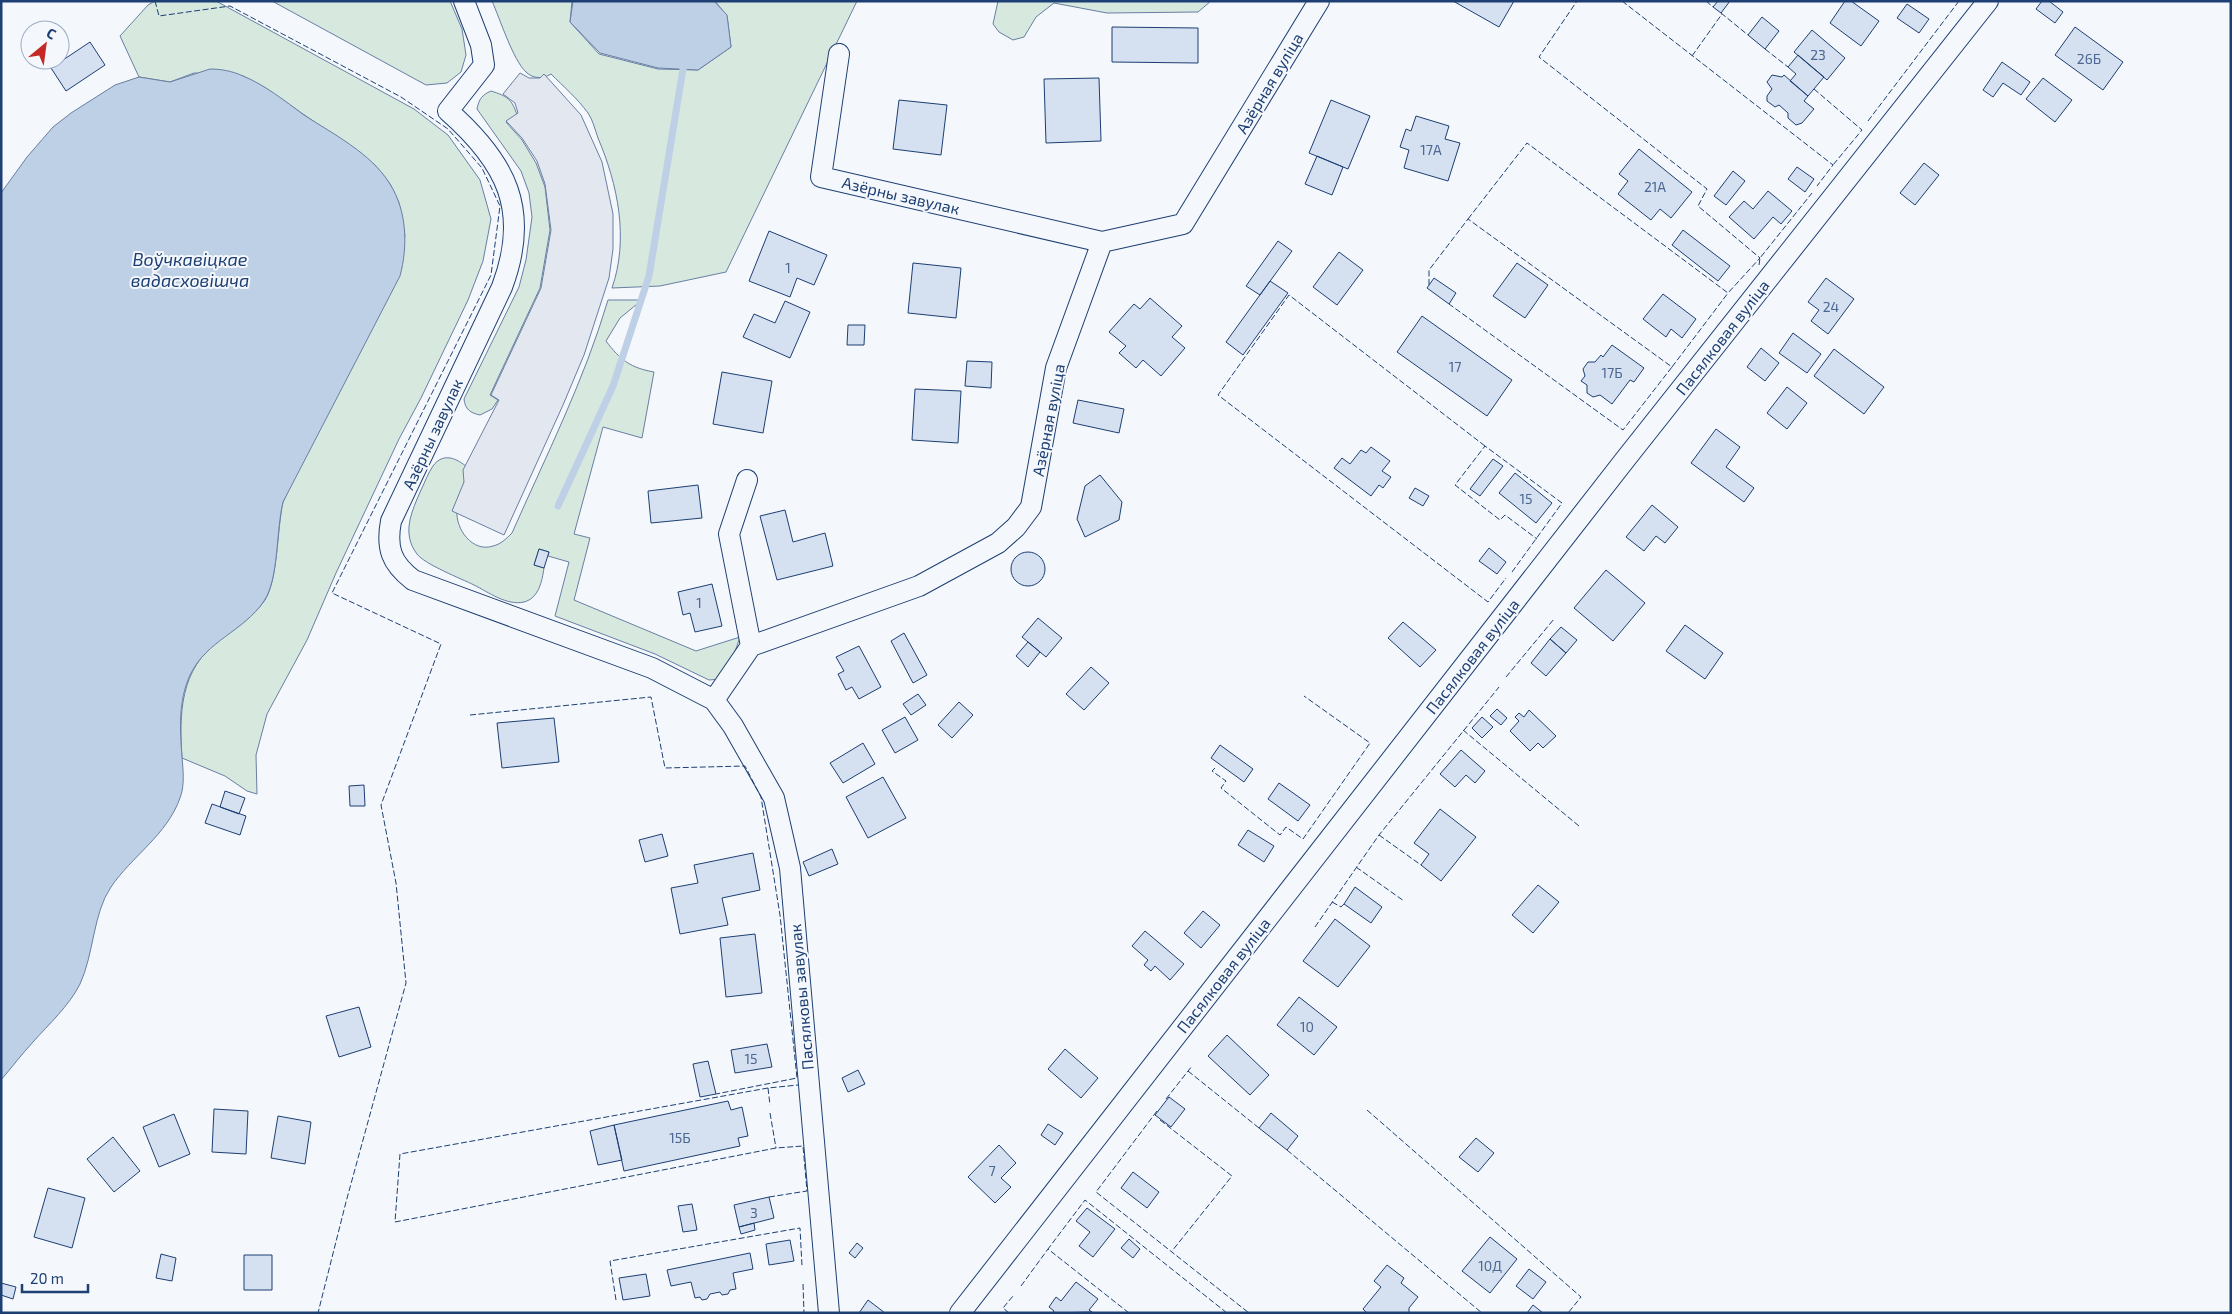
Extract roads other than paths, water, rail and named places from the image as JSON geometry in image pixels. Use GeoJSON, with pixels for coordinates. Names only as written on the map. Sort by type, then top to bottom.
{"type":"FeatureCollection","features":[{"type":"Feature","properties":{"kind":"street","name":"Азёрны завулак"},"geometry":{"type":"LineString","coordinates":[[464,1],[482,45],[484,65],[448,110],[479,140],[502,171],[512,207],[515,226],[514,246],[502,287],[391,521],[388,538],[391,555],[400,570],[413,580],[652,668],[714,700]]}},
{"type":"Feature","properties":{"kind":"street","name":"Азёрная вуліца"},"geometry":{"type":"LineString","coordinates":[[751,646],[919,586],[998,543],[1016,527],[1031,507],[1056,368],[1102,242],[1183,224],[1319,1]]}},
{"type":"Feature","properties":{"kind":"street","name":"Пасялковая вуліца"},"geometry":{"type":"LineString","coordinates":[[960,1313],[1624,461],[1988,1]]}},
{"type":"Feature","properties":{"kind":"street","name":"Азёрны завулак"},"geometry":{"type":"LineString","coordinates":[[839,54],[821,177],[1102,242]]}},
{"type":"Feature","properties":{"kind":"street"},"geometry":{"type":"LineString","coordinates":[[714,700],[751,646],[729,534],[747,480]]}},
{"type":"Feature","properties":{"kind":"street","name":"Пасялковы завулак"},"geometry":{"type":"LineString","coordinates":[[714,700],[733,726],[774,798],[790,868],[828,1313]]}},
{"type":"Feature","properties":{"kind":"water"},"geometry":{"type":"Polygon","coordinates":[[[573,1],[714,1],[727,15],[731,47],[698,70],[658,68],[600,53],[570,22],[573,1]]]}},
{"type":"Feature","properties":{"kind":"water","name":"Воўчкавіцкае вадасховішча"},"geometry":{"type":"Polygon","coordinates":[[[210,69],[235,73],[259,84],[351,145],[373,163],[390,184],[400,206],[405,241],[403,265],[400,276],[283,502],[275,567],[269,592],[255,612],[215,644],[197,663],[190,675],[183,695],[181,716],[183,788],[174,811],[158,834],[119,876],[105,897],[97,921],[85,972],[75,992],[65,1007],[1,1080],[1,193],[27,157],[53,127],[115,85],[139,77],[170,82],[210,69]]]}},
{"type":"Feature","properties":{"kind":"waterway"},"geometry":{"type":"LineString","coordinates":[[558,506],[613,386],[649,276],[683,69],[686,62]]}}]}
